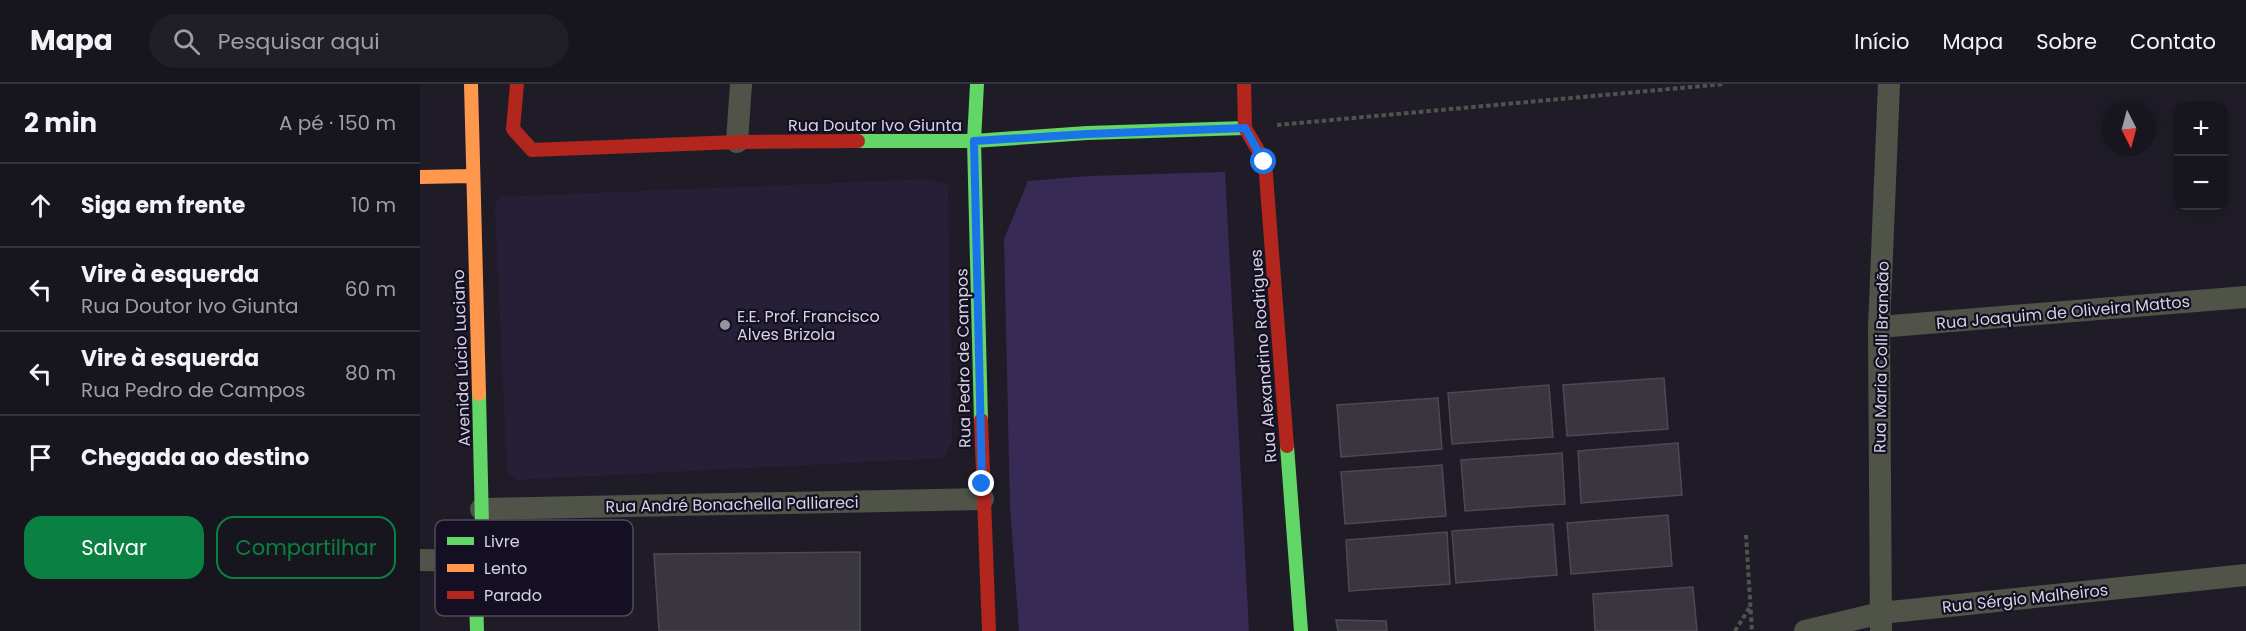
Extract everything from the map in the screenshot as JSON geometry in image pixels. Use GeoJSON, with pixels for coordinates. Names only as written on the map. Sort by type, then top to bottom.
{"type":"FeatureCollection","features":[{"type":"Feature","properties":{"kind":"street","name":"Avenida Lúcio Luciano"},"geometry":{"type":"LineString","coordinates":[[471,84],[482,520]]}},
{"type":"Feature","properties":{"kind":"street","name":"Rua Doutor Ivo Giunta"},"geometry":{"type":"LineString","coordinates":[[516,84],[513,129],[532,150],[736,142],[974,141],[1245,128]]}},
{"type":"Feature","properties":{"kind":"street"},"geometry":{"type":"LineString","coordinates":[[736,142],[741,84]]}},
{"type":"Feature","properties":{"kind":"street","name":"Rua Pedro de Campos"},"geometry":{"type":"LineString","coordinates":[[977,84],[974,141],[983,498],[989,631]]}},
{"type":"Feature","properties":{"kind":"street","name":"Rua Alexandrino Rodrigues"},"geometry":{"type":"LineString","coordinates":[[1244,84],[1245,128],[1264,162],[1301,631]]}},
{"type":"Feature","properties":{"kind":"street","name":"Rua Maria Colli Brandão"},"geometry":{"type":"LineString","coordinates":[[1881,622],[1879,327],[1889,84]]}},
{"type":"Feature","properties":{"kind":"street"},"geometry":{"type":"LineString","coordinates":[[420,177],[472,176]]}},
{"type":"Feature","properties":{"kind":"street","name":"Rua Joaquim de Oliveira Mattos"},"geometry":{"type":"LineString","coordinates":[[1879,327],[2246,297]]}},
{"type":"Feature","properties":{"kind":"street","name":"Rua André Bonachella Palliareci"},"geometry":{"type":"LineString","coordinates":[[481,509],[983,498]]}},
{"type":"Feature","properties":{"kind":"street"},"geometry":{"type":"LineString","coordinates":[[420,560],[435,560]]}},
{"type":"Feature","properties":{"kind":"street","name":"Rua Sérgio Malheiros"},"geometry":{"type":"LineString","coordinates":[[1805,631],[2246,575]]}},
{"type":"Feature","properties":{"kind":"street","name":"Avenida Lúcio Luciano"},"geometry":{"type":"LineString","coordinates":[[477,616],[477,631]]}},
{"type":"Feature","properties":{"kind":"path"},"geometry":{"type":"LineString","coordinates":[[1245,128],[1724,84]]}},
{"type":"Feature","properties":{"kind":"path"},"geometry":{"type":"LineString","coordinates":[[1746,535],[1752,631]]}},
{"type":"Feature","properties":{"kind":"path"},"geometry":{"type":"LineString","coordinates":[[1735,631],[1750,606]]}},
{"type":"Feature","properties":{"kind":"shaded area"},"geometry":{"type":"Polygon","coordinates":[[[1225,172],[1249,631],[1019,631],[1010,506],[1004,239],[1028,181],[1089,176],[1225,172]]]}},
{"type":"Feature","properties":{"kind":"shaded area","name":"E.E. Prof. Francisco Alves Brizola"},"geometry":{"type":"Polygon","coordinates":[[[928,179],[948,185],[952,441],[945,458],[516,480],[507,471],[495,210],[498,197],[928,179]]]}},
{"type":"Feature","properties":{"kind":"building"},"geometry":{"type":"Polygon","coordinates":[[[1664,378],[1668,429],[1567,436],[1563,385],[1664,378]]]}},
{"type":"Feature","properties":{"kind":"building"},"geometry":{"type":"Polygon","coordinates":[[[1549,385],[1553,437],[1452,444],[1448,393],[1549,385]]]}},
{"type":"Feature","properties":{"kind":"building"},"geometry":{"type":"Polygon","coordinates":[[[1438,398],[1442,449],[1341,457],[1337,405],[1438,398]]]}},
{"type":"Feature","properties":{"kind":"building"},"geometry":{"type":"Polygon","coordinates":[[[1678,443],[1682,495],[1581,503],[1578,451],[1678,443]]]}},
{"type":"Feature","properties":{"kind":"building"},"geometry":{"type":"Polygon","coordinates":[[[1562,453],[1565,504],[1465,511],[1461,460],[1562,453]]]}},
{"type":"Feature","properties":{"kind":"building"},"geometry":{"type":"Polygon","coordinates":[[[1442,465],[1446,516],[1345,524],[1341,472],[1442,465]]]}},
{"type":"Feature","properties":{"kind":"building"},"geometry":{"type":"Polygon","coordinates":[[[1668,515],[1672,566],[1571,574],[1567,523],[1668,515]]]}},
{"type":"Feature","properties":{"kind":"building"},"geometry":{"type":"Polygon","coordinates":[[[1553,524],[1557,575],[1456,583],[1452,531],[1553,524]]]}},
{"type":"Feature","properties":{"kind":"building"},"geometry":{"type":"Polygon","coordinates":[[[1447,532],[1450,584],[1349,591],[1346,540],[1447,532]]]}},
{"type":"Feature","properties":{"kind":"building"},"geometry":{"type":"Polygon","coordinates":[[[860,552],[860,631],[659,631],[654,554],[860,552]]]}},
{"type":"Feature","properties":{"kind":"building"},"geometry":{"type":"Polygon","coordinates":[[[1693,587],[1697,631],[1595,631],[1593,594],[1693,587]]]}},
{"type":"Feature","properties":{"kind":"building"},"geometry":{"type":"Polygon","coordinates":[[[1336,620],[1386,621],[1387,631],[1338,631],[1336,620]]]}},
{"type":"Feature","properties":{"kind":"traffic: fast"},"geometry":{"type":"LineString","coordinates":[[977,84],[974,141],[981,420]]}},
{"type":"Feature","properties":{"kind":"traffic: fast"},"geometry":{"type":"LineString","coordinates":[[858,141],[974,141],[1087,133],[1245,128]]}},
{"type":"Feature","properties":{"kind":"traffic: fast"},"geometry":{"type":"LineString","coordinates":[[479,394],[482,520]]}},
{"type":"Feature","properties":{"kind":"traffic: fast"},"geometry":{"type":"LineString","coordinates":[[1287,446],[1301,631]]}},
{"type":"Feature","properties":{"kind":"traffic: fast"},"geometry":{"type":"LineString","coordinates":[[477,616],[477,631]]}},
{"type":"Feature","properties":{"kind":"traffic: slow"},"geometry":{"type":"LineString","coordinates":[[471,84],[479,394]]}},
{"type":"Feature","properties":{"kind":"traffic: slow"},"geometry":{"type":"LineString","coordinates":[[420,177],[472,176]]}},
{"type":"Feature","properties":{"kind":"traffic: jam"},"geometry":{"type":"LineString","coordinates":[[517,84],[513,129],[532,150],[737,142],[858,141]]}},
{"type":"Feature","properties":{"kind":"traffic: jam"},"geometry":{"type":"LineString","coordinates":[[1244,84],[1245,128],[1265,162],[1287,446]]}},
{"type":"Feature","properties":{"kind":"traffic: jam"},"geometry":{"type":"LineString","coordinates":[[981,420],[989,631]]}},
{"type":"Feature","properties":{"kind":"place","name":"E.E. Prof. Francisco Alves Brizola"},"geometry":{"type":"Point","coordinates":[725,325]}},
{"type":"Feature","properties":{"kind":"route"},"geometry":{"type":"LineString","coordinates":[[982,484],[974,141],[1245,128],[1264,162]]}}]}
